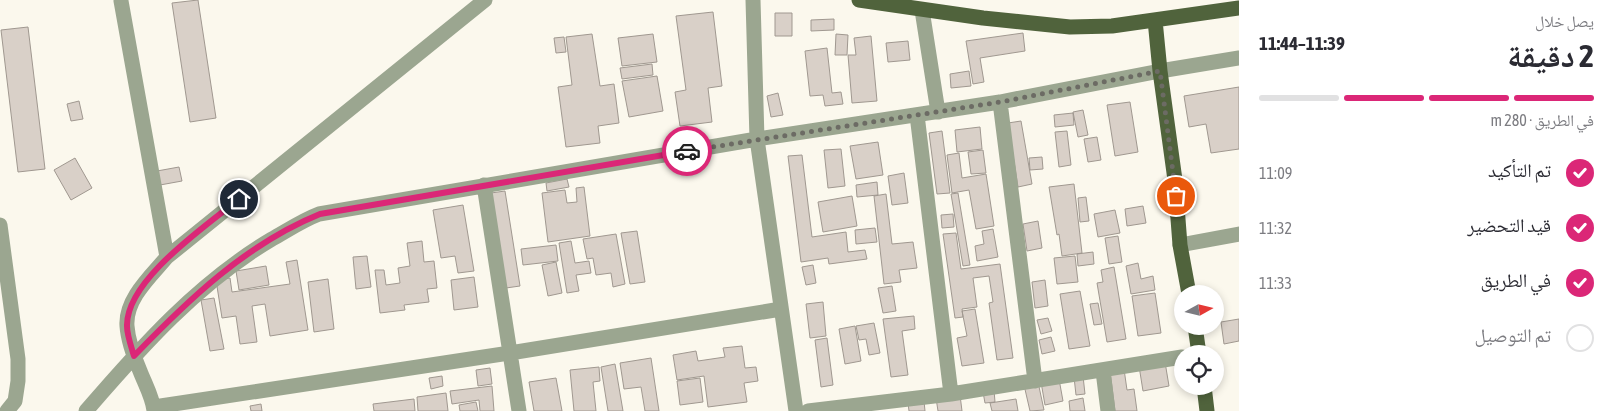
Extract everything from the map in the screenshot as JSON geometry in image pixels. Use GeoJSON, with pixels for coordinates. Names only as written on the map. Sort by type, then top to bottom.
{"type":"FeatureCollection","features":[{"type":"Feature","properties":{"kind":"main road"},"geometry":{"type":"LineString","coordinates":[[859,0],[922,10],[1028,23],[1070,26],[1112,26],[1239,8]]}},
{"type":"Feature","properties":{"kind":"main road"},"geometry":{"type":"LineString","coordinates":[[1155,20],[1175,180],[1180,245],[1187,285]]}},
{"type":"Feature","properties":{"kind":"main road"},"geometry":{"type":"LineString","coordinates":[[1205,395],[1208,411]]}},
{"type":"Feature","properties":{"kind":"street"},"geometry":{"type":"LineString","coordinates":[[485,0],[167,257],[136,296],[129,312],[127,326],[134,356],[154,409],[510,354],[781,309]]}},
{"type":"Feature","properties":{"kind":"street"},"geometry":{"type":"LineString","coordinates":[[753,0],[757,139],[796,411]]}},
{"type":"Feature","properties":{"kind":"street"},"geometry":{"type":"LineString","coordinates":[[121,1],[167,257]]}},
{"type":"Feature","properties":{"kind":"street"},"geometry":{"type":"LineString","coordinates":[[922,10],[938,112]]}},
{"type":"Feature","properties":{"kind":"street"},"geometry":{"type":"LineString","coordinates":[[86,411],[175,312],[217,276],[259,247],[309,218],[320,214],[757,139],[1000,102],[1160,71],[1239,58]]}},
{"type":"Feature","properties":{"kind":"street"},"geometry":{"type":"LineString","coordinates":[[1000,102],[1036,381]]}},
{"type":"Feature","properties":{"kind":"street"},"geometry":{"type":"LineString","coordinates":[[917,115],[951,394]]}},
{"type":"Feature","properties":{"kind":"street"},"geometry":{"type":"LineString","coordinates":[[484,185],[518,411]]}},
{"type":"Feature","properties":{"kind":"street"},"geometry":{"type":"LineString","coordinates":[[0,226],[18,359],[18,381],[14,401],[7,411]]}},
{"type":"Feature","properties":{"kind":"street"},"geometry":{"type":"LineString","coordinates":[[1180,245],[1239,234]]}},
{"type":"Feature","properties":{"kind":"street"},"geometry":{"type":"LineString","coordinates":[[808,411],[951,394],[1174,358]]}},
{"type":"Feature","properties":{"kind":"street"},"geometry":{"type":"LineString","coordinates":[[1102,371],[1108,411]]}},
{"type":"Feature","properties":{"kind":"building"},"geometry":{"type":"Polygon","coordinates":[[[198,0],[216,118],[190,122],[172,3],[198,0]]]}},
{"type":"Feature","properties":{"kind":"building"},"geometry":{"type":"Polygon","coordinates":[[[713,12],[722,86],[708,88],[712,122],[680,126],[675,92],[686,90],[676,16],[713,12]]]}},
{"type":"Feature","properties":{"kind":"building"},"geometry":{"type":"Polygon","coordinates":[[[775,13],[792,13],[792,36],[775,36],[775,13]]]}},
{"type":"Feature","properties":{"kind":"building"},"geometry":{"type":"Polygon","coordinates":[[[834,19],[834,30],[811,31],[811,20],[834,19]]]}},
{"type":"Feature","properties":{"kind":"building"},"geometry":{"type":"Polygon","coordinates":[[[28,27],[45,169],[18,172],[1,30],[28,27]]]}},
{"type":"Feature","properties":{"kind":"building"},"geometry":{"type":"Polygon","coordinates":[[[1023,33],[1025,51],[980,58],[984,82],[973,84],[966,41],[1023,33]]]}},
{"type":"Feature","properties":{"kind":"building"},"geometry":{"type":"Polygon","coordinates":[[[592,34],[600,86],[614,84],[619,123],[598,126],[600,143],[566,147],[558,87],[572,85],[566,37],[592,34]]]}},
{"type":"Feature","properties":{"kind":"building"},"geometry":{"type":"Polygon","coordinates":[[[653,34],[657,62],[622,66],[618,38],[653,34]]]}},
{"type":"Feature","properties":{"kind":"building"},"geometry":{"type":"Polygon","coordinates":[[[836,34],[848,35],[847,55],[835,55],[836,34]]]}},
{"type":"Feature","properties":{"kind":"building"},"geometry":{"type":"Polygon","coordinates":[[[871,36],[877,101],[852,103],[848,55],[856,55],[854,38],[871,36]]]}},
{"type":"Feature","properties":{"kind":"building"},"geometry":{"type":"Polygon","coordinates":[[[564,37],[566,52],[556,53],[554,38],[564,37]]]}},
{"type":"Feature","properties":{"kind":"building"},"geometry":{"type":"Polygon","coordinates":[[[908,41],[910,60],[888,62],[886,43],[908,41]]]}},
{"type":"Feature","properties":{"kind":"building"},"geometry":{"type":"Polygon","coordinates":[[[827,48],[832,93],[841,92],[843,104],[825,106],[823,95],[810,96],[805,51],[827,48]]]}},
{"type":"Feature","properties":{"kind":"building"},"geometry":{"type":"Polygon","coordinates":[[[652,64],[653,75],[622,79],[620,68],[652,64]]]}},
{"type":"Feature","properties":{"kind":"building"},"geometry":{"type":"Polygon","coordinates":[[[969,71],[971,86],[951,88],[950,74],[969,71]]]}},
{"type":"Feature","properties":{"kind":"building"},"geometry":{"type":"Polygon","coordinates":[[[657,76],[663,111],[629,117],[622,81],[657,76]]]}},
{"type":"Feature","properties":{"kind":"building"},"geometry":{"type":"Polygon","coordinates":[[[1239,87],[1239,149],[1211,153],[1206,124],[1189,127],[1184,96],[1239,87]]]}},
{"type":"Feature","properties":{"kind":"building"},"geometry":{"type":"Polygon","coordinates":[[[778,93],[783,115],[771,117],[767,96],[778,93]]]}},
{"type":"Feature","properties":{"kind":"building"},"geometry":{"type":"Polygon","coordinates":[[[79,101],[83,119],[71,121],[67,104],[79,101]]]}},
{"type":"Feature","properties":{"kind":"building"},"geometry":{"type":"Polygon","coordinates":[[[1130,102],[1138,152],[1115,156],[1107,105],[1130,102]]]}},
{"type":"Feature","properties":{"kind":"building"},"geometry":{"type":"Polygon","coordinates":[[[1083,110],[1088,135],[1078,137],[1073,112],[1083,110]]]}},
{"type":"Feature","properties":{"kind":"building"},"geometry":{"type":"Polygon","coordinates":[[[1073,113],[1074,125],[1055,127],[1054,115],[1073,113]]]}},
{"type":"Feature","properties":{"kind":"building"},"geometry":{"type":"Polygon","coordinates":[[[1021,121],[1032,184],[1018,187],[1008,123],[1021,121]]]}},
{"type":"Feature","properties":{"kind":"building"},"geometry":{"type":"Polygon","coordinates":[[[980,127],[982,149],[957,152],[955,130],[980,127]]]}},
{"type":"Feature","properties":{"kind":"building"},"geometry":{"type":"Polygon","coordinates":[[[942,131],[950,193],[937,194],[929,133],[942,131]]]}},
{"type":"Feature","properties":{"kind":"building"},"geometry":{"type":"Polygon","coordinates":[[[1067,131],[1071,165],[1059,167],[1055,132],[1067,131]]]}},
{"type":"Feature","properties":{"kind":"building"},"geometry":{"type":"Polygon","coordinates":[[[1097,137],[1101,160],[1088,162],[1084,139],[1097,137]]]}},
{"type":"Feature","properties":{"kind":"building"},"geometry":{"type":"Polygon","coordinates":[[[878,142],[883,175],[856,179],[850,146],[878,142]]]}},
{"type":"Feature","properties":{"kind":"building"},"geometry":{"type":"Polygon","coordinates":[[[841,149],[845,186],[828,188],[824,150],[841,149]]]}},
{"type":"Feature","properties":{"kind":"building"},"geometry":{"type":"Polygon","coordinates":[[[983,150],[986,173],[971,174],[968,152],[983,150]]]}},
{"type":"Feature","properties":{"kind":"building"},"geometry":{"type":"Polygon","coordinates":[[[959,153],[962,178],[986,174],[994,226],[976,229],[969,190],[952,193],[947,155],[959,153]]]}},
{"type":"Feature","properties":{"kind":"building"},"geometry":{"type":"Polygon","coordinates":[[[802,155],[812,237],[846,232],[848,252],[865,250],[867,259],[829,264],[828,258],[801,262],[788,156],[802,155]]]}},
{"type":"Feature","properties":{"kind":"building"},"geometry":{"type":"Polygon","coordinates":[[[1042,157],[1043,169],[1030,170],[1029,158],[1042,157]]]}},
{"type":"Feature","properties":{"kind":"building"},"geometry":{"type":"Polygon","coordinates":[[[75,158],[92,188],[71,200],[54,170],[75,158]]]}},
{"type":"Feature","properties":{"kind":"building"},"geometry":{"type":"Polygon","coordinates":[[[179,167],[182,181],[160,185],[157,171],[179,167]]]}},
{"type":"Feature","properties":{"kind":"building"},"geometry":{"type":"Polygon","coordinates":[[[904,173],[908,203],[892,205],[888,176],[904,173]]]}},
{"type":"Feature","properties":{"kind":"building"},"geometry":{"type":"Polygon","coordinates":[[[567,179],[569,187],[547,191],[546,183],[567,179]]]}},
{"type":"Feature","properties":{"kind":"building"},"geometry":{"type":"Polygon","coordinates":[[[877,182],[878,195],[857,197],[856,185],[877,182]]]}},
{"type":"Feature","properties":{"kind":"building"},"geometry":{"type":"Polygon","coordinates":[[[1074,184],[1082,253],[1062,256],[1049,187],[1074,184]]]}},
{"type":"Feature","properties":{"kind":"building"},"geometry":{"type":"Polygon","coordinates":[[[584,187],[590,236],[548,242],[542,193],[565,190],[567,203],[577,202],[576,188],[584,187]]]}},
{"type":"Feature","properties":{"kind":"building"},"geometry":{"type":"Polygon","coordinates":[[[505,191],[520,286],[506,288],[491,193],[505,191]]]}},
{"type":"Feature","properties":{"kind":"building"},"geometry":{"type":"Polygon","coordinates":[[[958,193],[970,265],[963,266],[951,194],[958,193]]]}},
{"type":"Feature","properties":{"kind":"building"},"geometry":{"type":"Polygon","coordinates":[[[886,194],[892,244],[913,242],[917,268],[899,270],[901,282],[884,284],[874,196],[886,194]]]}},
{"type":"Feature","properties":{"kind":"building"},"geometry":{"type":"Polygon","coordinates":[[[852,196],[857,226],[823,232],[818,202],[852,196]]]}},
{"type":"Feature","properties":{"kind":"building"},"geometry":{"type":"Polygon","coordinates":[[[1086,197],[1089,221],[1080,222],[1078,198],[1086,197]]]}},
{"type":"Feature","properties":{"kind":"building"},"geometry":{"type":"Polygon","coordinates":[[[463,205],[474,271],[458,273],[455,256],[441,258],[433,210],[463,205]]]}},
{"type":"Feature","properties":{"kind":"building"},"geometry":{"type":"Polygon","coordinates":[[[1143,206],[1146,223],[1127,226],[1125,209],[1143,206]]]}},
{"type":"Feature","properties":{"kind":"building"},"geometry":{"type":"Polygon","coordinates":[[[1115,210],[1120,233],[1098,237],[1094,214],[1115,210]]]}},
{"type":"Feature","properties":{"kind":"building"},"geometry":{"type":"Polygon","coordinates":[[[953,214],[954,227],[942,228],[941,215],[953,214]]]}},
{"type":"Feature","properties":{"kind":"building"},"geometry":{"type":"Polygon","coordinates":[[[1038,221],[1042,248],[1027,251],[1023,224],[1038,221]]]}},
{"type":"Feature","properties":{"kind":"building"},"geometry":{"type":"Polygon","coordinates":[[[875,228],[877,242],[856,244],[855,230],[875,228]]]}},
{"type":"Feature","properties":{"kind":"building"},"geometry":{"type":"Polygon","coordinates":[[[993,229],[998,257],[977,261],[975,246],[984,244],[982,231],[993,229]]]}},
{"type":"Feature","properties":{"kind":"building"},"geometry":{"type":"Polygon","coordinates":[[[637,231],[645,282],[630,284],[621,233],[637,231]]]}},
{"type":"Feature","properties":{"kind":"building"},"geometry":{"type":"Polygon","coordinates":[[[956,233],[961,269],[1000,264],[1013,358],[997,360],[989,303],[993,302],[989,276],[973,278],[977,307],[962,309],[963,317],[955,318],[943,234],[956,233]]]}},
{"type":"Feature","properties":{"kind":"building"},"geometry":{"type":"Polygon","coordinates":[[[616,234],[625,284],[613,287],[611,273],[596,275],[593,258],[587,259],[583,239],[616,234]]]}},
{"type":"Feature","properties":{"kind":"building"},"geometry":{"type":"Polygon","coordinates":[[[1118,236],[1122,262],[1109,264],[1105,238],[1118,236]]]}},
{"type":"Feature","properties":{"kind":"building"},"geometry":{"type":"Polygon","coordinates":[[[422,241],[424,262],[434,261],[437,288],[427,289],[429,302],[404,305],[405,310],[380,313],[375,270],[384,270],[386,285],[400,283],[398,268],[410,266],[407,243],[422,241]]]}},
{"type":"Feature","properties":{"kind":"building"},"geometry":{"type":"Polygon","coordinates":[[[571,241],[575,263],[589,261],[591,273],[576,275],[579,291],[567,293],[559,243],[571,241]]]}},
{"type":"Feature","properties":{"kind":"building"},"geometry":{"type":"Polygon","coordinates":[[[556,245],[558,261],[523,265],[521,249],[556,245]]]}},
{"type":"Feature","properties":{"kind":"building"},"geometry":{"type":"Polygon","coordinates":[[[1093,252],[1094,264],[1078,266],[1077,254],[1093,252]]]}},
{"type":"Feature","properties":{"kind":"building"},"geometry":{"type":"Polygon","coordinates":[[[367,256],[371,287],[356,289],[353,257],[367,256]]]}},
{"type":"Feature","properties":{"kind":"building"},"geometry":{"type":"Polygon","coordinates":[[[1075,256],[1078,282],[1057,284],[1054,258],[1075,256]]]}},
{"type":"Feature","properties":{"kind":"building"},"geometry":{"type":"Polygon","coordinates":[[[297,260],[308,330],[270,336],[265,304],[252,306],[257,342],[240,344],[236,316],[222,318],[216,280],[230,278],[232,292],[290,284],[286,262],[297,260]]]}},
{"type":"Feature","properties":{"kind":"building"},"geometry":{"type":"Polygon","coordinates":[[[556,262],[562,293],[548,296],[542,265],[556,262]]]}},
{"type":"Feature","properties":{"kind":"building"},"geometry":{"type":"Polygon","coordinates":[[[1138,263],[1141,279],[1153,276],[1155,290],[1131,294],[1126,266],[1138,263]]]}},
{"type":"Feature","properties":{"kind":"building"},"geometry":{"type":"Polygon","coordinates":[[[813,265],[816,283],[806,285],[802,267],[813,265]]]}},
{"type":"Feature","properties":{"kind":"building"},"geometry":{"type":"Polygon","coordinates":[[[266,266],[269,285],[239,290],[236,271],[266,266]]]}},
{"type":"Feature","properties":{"kind":"building"},"geometry":{"type":"Polygon","coordinates":[[[1114,267],[1126,339],[1107,342],[1097,283],[1103,282],[1101,270],[1114,267]]]}},
{"type":"Feature","properties":{"kind":"building"},"geometry":{"type":"Polygon","coordinates":[[[474,277],[478,307],[454,310],[451,280],[474,277]]]}},
{"type":"Feature","properties":{"kind":"building"},"geometry":{"type":"Polygon","coordinates":[[[328,279],[334,329],[314,332],[308,282],[328,279]]]}},
{"type":"Feature","properties":{"kind":"building"},"geometry":{"type":"Polygon","coordinates":[[[1045,280],[1048,306],[1035,308],[1032,282],[1045,280]]]}},
{"type":"Feature","properties":{"kind":"building"},"geometry":{"type":"Polygon","coordinates":[[[892,286],[896,311],[883,313],[878,288],[892,286]]]}},
{"type":"Feature","properties":{"kind":"building"},"geometry":{"type":"Polygon","coordinates":[[[1080,291],[1090,346],[1069,349],[1060,294],[1080,291]]]}},
{"type":"Feature","properties":{"kind":"building"},"geometry":{"type":"Polygon","coordinates":[[[1155,293],[1161,333],[1138,336],[1132,296],[1155,293]]]}},
{"type":"Feature","properties":{"kind":"building"},"geometry":{"type":"Polygon","coordinates":[[[214,298],[224,349],[210,351],[201,300],[214,298]]]}},
{"type":"Feature","properties":{"kind":"building"},"geometry":{"type":"Polygon","coordinates":[[[823,302],[826,336],[810,338],[806,304],[823,302]]]}},
{"type":"Feature","properties":{"kind":"building"},"geometry":{"type":"Polygon","coordinates":[[[1098,303],[1102,324],[1094,325],[1090,304],[1098,303]]]}},
{"type":"Feature","properties":{"kind":"building"},"geometry":{"type":"Polygon","coordinates":[[[975,309],[984,363],[962,366],[957,338],[967,336],[962,311],[975,309]]]}},
{"type":"Feature","properties":{"kind":"building"},"geometry":{"type":"Polygon","coordinates":[[[914,316],[915,329],[902,331],[908,375],[891,377],[883,319],[914,316]]]}},
{"type":"Feature","properties":{"kind":"building"},"geometry":{"type":"Polygon","coordinates":[[[1048,318],[1052,331],[1041,334],[1037,320],[1048,318]]]}},
{"type":"Feature","properties":{"kind":"building"},"geometry":{"type":"Polygon","coordinates":[[[1239,319],[1239,341],[1224,344],[1224,322],[1239,319]]]}},
{"type":"Feature","properties":{"kind":"building"},"geometry":{"type":"Polygon","coordinates":[[[874,323],[880,353],[869,355],[866,339],[859,340],[856,326],[874,323]]]}},
{"type":"Feature","properties":{"kind":"building"},"geometry":{"type":"Polygon","coordinates":[[[855,326],[861,361],[845,364],[839,329],[855,326]]]}},
{"type":"Feature","properties":{"kind":"building"},"geometry":{"type":"Polygon","coordinates":[[[1051,337],[1055,351],[1042,354],[1039,340],[1051,337]]]}},
{"type":"Feature","properties":{"kind":"building"},"geometry":{"type":"Polygon","coordinates":[[[827,338],[833,385],[821,387],[815,340],[827,338]]]}},
{"type":"Feature","properties":{"kind":"building"},"geometry":{"type":"Polygon","coordinates":[[[742,346],[745,368],[756,367],[758,381],[744,383],[747,402],[708,407],[704,376],[677,380],[673,355],[696,351],[698,361],[725,357],[723,348],[742,346]]]}},
{"type":"Feature","properties":{"kind":"building"},"geometry":{"type":"Polygon","coordinates":[[[651,358],[659,411],[645,411],[641,387],[624,389],[620,363],[651,358]]]}},
{"type":"Feature","properties":{"kind":"building"},"geometry":{"type":"Polygon","coordinates":[[[1165,362],[1169,386],[1143,391],[1139,366],[1165,362]]]}},
{"type":"Feature","properties":{"kind":"building"},"geometry":{"type":"Polygon","coordinates":[[[615,364],[623,411],[608,411],[601,367],[615,364]]]}},
{"type":"Feature","properties":{"kind":"building"},"geometry":{"type":"Polygon","coordinates":[[[599,367],[600,381],[593,382],[596,411],[574,411],[570,370],[599,367]]]}},
{"type":"Feature","properties":{"kind":"building"},"geometry":{"type":"Polygon","coordinates":[[[490,368],[492,384],[478,386],[476,370],[490,368]]]}},
{"type":"Feature","properties":{"kind":"building"},"geometry":{"type":"Polygon","coordinates":[[[1124,369],[1127,390],[1134,389],[1137,411],[1115,411],[1110,371],[1124,369]]]}},
{"type":"Feature","properties":{"kind":"building"},"geometry":{"type":"Polygon","coordinates":[[[442,376],[443,386],[431,389],[429,378],[442,376]]]}},
{"type":"Feature","properties":{"kind":"building"},"geometry":{"type":"Polygon","coordinates":[[[1083,376],[1085,394],[1076,395],[1074,377],[1083,376]]]}},
{"type":"Feature","properties":{"kind":"building"},"geometry":{"type":"Polygon","coordinates":[[[556,378],[562,411],[534,411],[529,382],[556,378]]]}},
{"type":"Feature","properties":{"kind":"building"},"geometry":{"type":"Polygon","coordinates":[[[700,378],[703,402],[680,405],[677,381],[700,378]]]}},
{"type":"Feature","properties":{"kind":"building"},"geometry":{"type":"Polygon","coordinates":[[[1059,379],[1063,401],[1045,405],[1041,382],[1059,379]]]}},
{"type":"Feature","properties":{"kind":"building"},"geometry":{"type":"Polygon","coordinates":[[[1038,382],[1044,410],[1030,411],[1024,385],[1038,382]]]}},
{"type":"Feature","properties":{"kind":"building"},"geometry":{"type":"Polygon","coordinates":[[[492,386],[494,411],[480,411],[479,400],[452,404],[450,391],[492,386]]]}},
{"type":"Feature","properties":{"kind":"building"},"geometry":{"type":"Polygon","coordinates":[[[994,390],[995,402],[985,403],[983,392],[994,390]]]}},
{"type":"Feature","properties":{"kind":"building"},"geometry":{"type":"Polygon","coordinates":[[[446,393],[448,411],[418,411],[417,397],[446,393]]]}},
{"type":"Feature","properties":{"kind":"building"},"geometry":{"type":"Polygon","coordinates":[[[960,395],[962,411],[938,411],[936,398],[960,395]]]}},
{"type":"Feature","properties":{"kind":"building"},"geometry":{"type":"Polygon","coordinates":[[[1083,398],[1085,411],[1070,411],[1069,401],[1083,398]]]}},
{"type":"Feature","properties":{"kind":"building"},"geometry":{"type":"Polygon","coordinates":[[[414,399],[415,411],[374,411],[373,404],[414,399]]]}},
{"type":"Feature","properties":{"kind":"building"},"geometry":{"type":"Polygon","coordinates":[[[1016,399],[1018,411],[992,411],[990,403],[1016,399]]]}},
{"type":"Feature","properties":{"kind":"building"},"geometry":{"type":"Polygon","coordinates":[[[924,401],[925,411],[909,411],[908,403],[924,401]]]}},
{"type":"Feature","properties":{"kind":"building"},"geometry":{"type":"Polygon","coordinates":[[[476,402],[478,411],[460,411],[459,405],[476,402]]]}},
{"type":"Feature","properties":{"kind":"building"},"geometry":{"type":"Polygon","coordinates":[[[261,404],[262,411],[251,411],[250,406],[261,404]]]}},
{"type":"Feature","properties":{"kind":"way so far"},"geometry":{"type":"LineString","coordinates":[[687,151],[1000,102],[1160,71],[1176,196]]}},
{"type":"Feature","properties":{"kind":"route"},"geometry":{"type":"LineString","coordinates":[[239,199],[167,257],[136,296],[129,312],[127,326],[134,356],[175,312],[217,276],[259,247],[309,218],[320,214],[687,151]]}}]}
